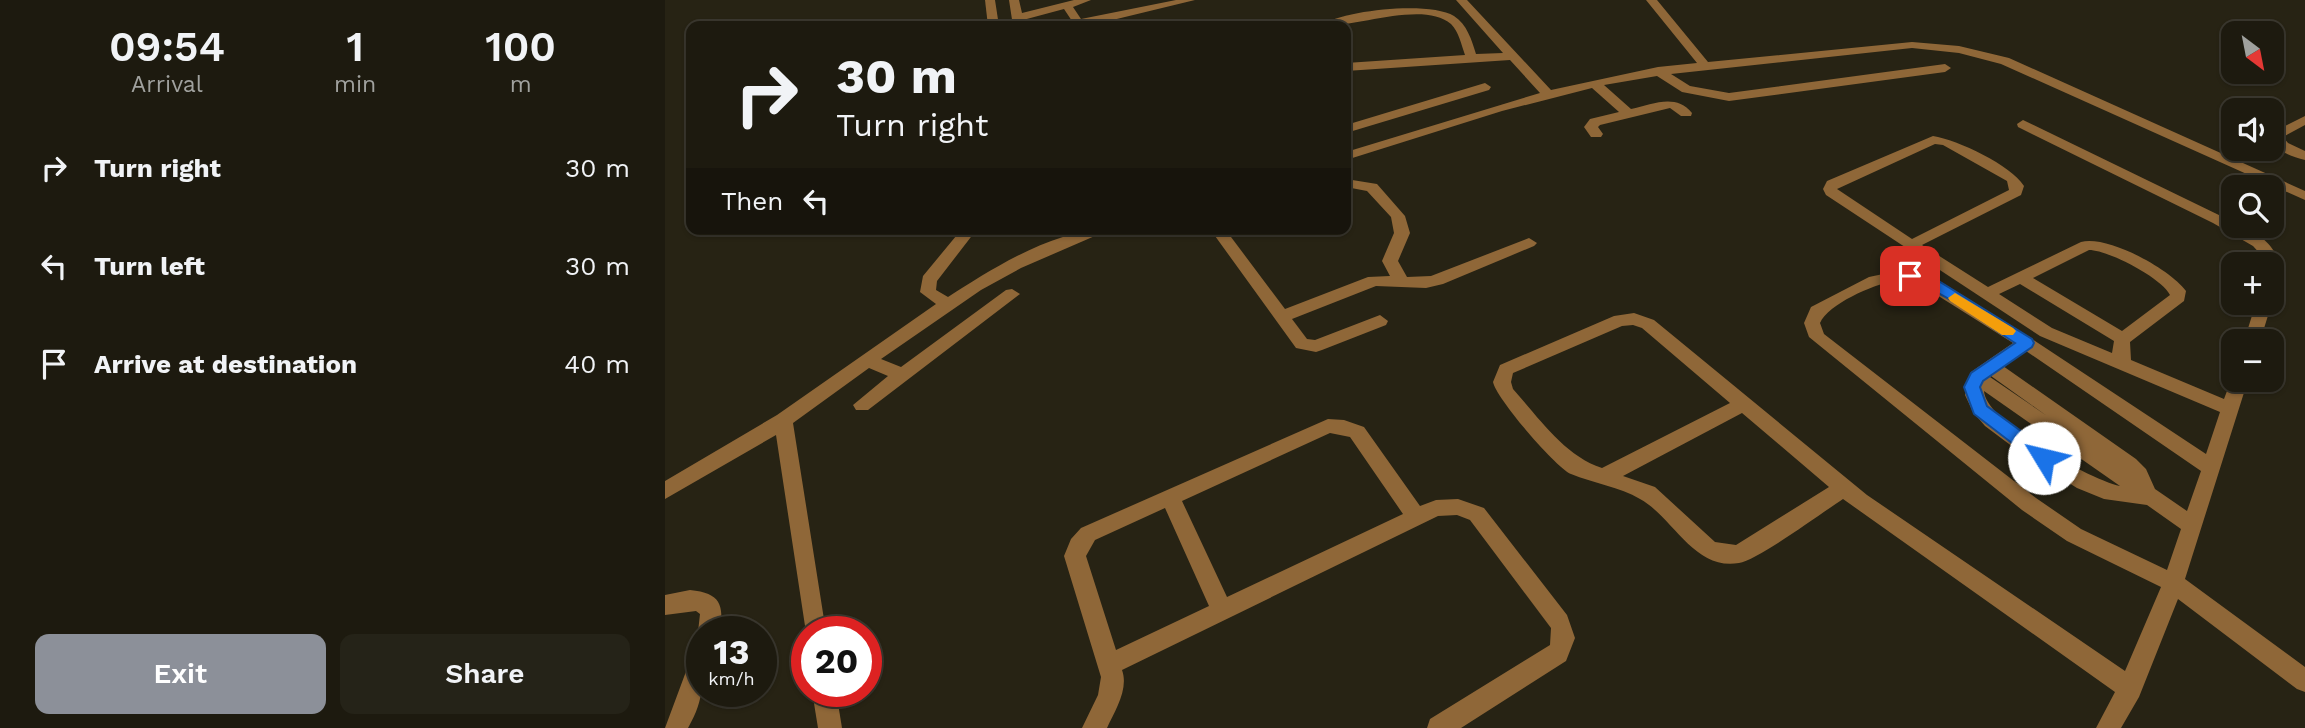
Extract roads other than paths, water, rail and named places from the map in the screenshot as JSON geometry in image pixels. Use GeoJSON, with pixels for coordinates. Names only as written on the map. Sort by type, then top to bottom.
{"type":"FeatureCollection","features":[{"type":"Feature","properties":{"kind":"lane"},"geometry":{"type":"LineString","coordinates":[[990,0],[993,21]]}},
{"type":"Feature","properties":{"kind":"lane"},"geometry":{"type":"LineString","coordinates":[[1014,0],[1018,21]]}},
{"type":"Feature","properties":{"kind":"lane"},"geometry":{"type":"LineString","coordinates":[[1021,21],[1086,0]]}},
{"type":"Feature","properties":{"kind":"lane"},"geometry":{"type":"LineString","coordinates":[[1096,21],[1190,0]]}},
{"type":"Feature","properties":{"kind":"lane"},"geometry":{"type":"LineString","coordinates":[[1461,0],[1548,94]]}},
{"type":"Feature","properties":{"kind":"lane"},"geometry":{"type":"LineString","coordinates":[[1651,0],[1704,64]]}},
{"type":"Feature","properties":{"kind":"lane"},"geometry":{"type":"LineString","coordinates":[[1067,5],[1077,21]]}},
{"type":"Feature","properties":{"kind":"lane"},"geometry":{"type":"LineString","coordinates":[[1347,21],[1384,12],[1435,11],[1450,18],[1460,28],[1471,55]]}},
{"type":"Feature","properties":{"kind":"lane"},"geometry":{"type":"LineString","coordinates":[[1351,154],[1548,94],[1658,71],[1704,64],[1912,45],[1982,54],[2027,70],[2305,196]]}},
{"type":"Feature","properties":{"kind":"lane"},"geometry":{"type":"LineString","coordinates":[[1351,67],[1416,64],[1471,55],[1511,57]]}},
{"type":"Feature","properties":{"kind":"lane"},"geometry":{"type":"LineString","coordinates":[[1658,71],[1686,89],[1729,97],[1945,68]]}},
{"type":"Feature","properties":{"kind":"lane"},"geometry":{"type":"LineString","coordinates":[[1595,84],[1629,114]]}},
{"type":"Feature","properties":{"kind":"lane"},"geometry":{"type":"LineString","coordinates":[[1351,127],[1485,87]]}},
{"type":"Feature","properties":{"kind":"lane"},"geometry":{"type":"LineString","coordinates":[[1596,134],[1591,127],[1595,122],[1670,104],[1679,106],[1686,113]]}},
{"type":"Feature","properties":{"kind":"lane"},"geometry":{"type":"LineString","coordinates":[[2305,120],[2275,136],[2283,146],[2305,156]]}},
{"type":"Feature","properties":{"kind":"lane"},"geometry":{"type":"LineString","coordinates":[[2023,124],[2228,226],[2258,243],[2267,252]]}},
{"type":"Feature","properties":{"kind":"lane"},"geometry":{"type":"LineString","coordinates":[[1911,245],[2016,192],[2017,186],[2012,178],[1939,140],[1927,142],[1832,184],[1830,189],[1833,195],[2046,332],[2230,409]]}},
{"type":"Feature","properties":{"kind":"lane"},"geometry":{"type":"LineString","coordinates":[[1351,184],[1372,187],[1398,216],[1402,233],[1388,258],[1389,265],[1401,280]]}},
{"type":"Feature","properties":{"kind":"lane"},"geometry":{"type":"LineString","coordinates":[[946,303],[928,292],[929,280],[964,235]]}},
{"type":"Feature","properties":{"kind":"lane"},"geometry":{"type":"LineString","coordinates":[[665,491],[783,421],[946,303],[1061,235]]}},
{"type":"Feature","properties":{"kind":"lane"},"geometry":{"type":"LineString","coordinates":[[1221,235],[1297,340],[1308,346],[1316,346],[1380,321]]}},
{"type":"Feature","properties":{"kind":"lane"},"geometry":{"type":"LineString","coordinates":[[1281,317],[1374,281],[1426,283],[1437,280],[1529,243]]}},
{"type":"Feature","properties":{"kind":"lane"},"geometry":{"type":"LineString","coordinates":[[1987,294],[2086,245],[2097,244],[2174,286],[2178,297],[2123,339],[2120,347],[2123,365]]}},
{"type":"Feature","properties":{"kind":"lane"},"geometry":{"type":"LineString","coordinates":[[2212,468],[2026,343],[1927,281],[1910,276],[1879,279],[1830,303],[1817,312],[1812,323],[1817,337],[1830,349],[2029,504],[2104,551],[2172,582],[2305,681]]}},
{"type":"Feature","properties":{"kind":"lane"},"geometry":{"type":"LineString","coordinates":[[2021,278],[2123,339]]}},
{"type":"Feature","properties":{"kind":"lane"},"geometry":{"type":"LineString","coordinates":[[862,405],[1012,294]]}},
{"type":"Feature","properties":{"kind":"lane"},"geometry":{"type":"LineString","coordinates":[[1844,488],[1739,554],[1723,554],[1708,548],[1648,493],[1575,467],[1501,386],[1501,377],[1506,369],[1607,324],[1634,319],[1648,324],[1875,513],[2131,689]]}},
{"type":"Feature","properties":{"kind":"lane"},"geometry":{"type":"LineString","coordinates":[[2026,343],[1984,372],[1972,387],[1980,410],[2062,471],[2105,493],[2128,498],[2148,497]]}},
{"type":"Feature","properties":{"kind":"lane"},"geometry":{"type":"LineString","coordinates":[[866,359],[902,375]]}},
{"type":"Feature","properties":{"kind":"lane"},"geometry":{"type":"LineString","coordinates":[[1984,372],[2148,497],[2191,525]]}},
{"type":"Feature","properties":{"kind":"lane"},"geometry":{"type":"LineString","coordinates":[[2108,728],[2131,689],[2172,582],[2235,392]]}},
{"type":"Feature","properties":{"kind":"lane"},"geometry":{"type":"LineString","coordinates":[[1601,478],[1743,404]]}},
{"type":"Feature","properties":{"kind":"lane"},"geometry":{"type":"LineString","coordinates":[[783,421],[813,616]]}},
{"type":"Feature","properties":{"kind":"lane"},"geometry":{"type":"LineString","coordinates":[[1094,728],[1113,686],[1110,664],[1075,556],[1078,545],[1094,530],[1328,426],[1344,426],[1357,432],[1416,517]]}},
{"type":"Feature","properties":{"kind":"lane"},"geometry":{"type":"LineString","coordinates":[[1170,496],[1222,610]]}},
{"type":"Feature","properties":{"kind":"lane"},"geometry":{"type":"LineString","coordinates":[[1110,664],[1416,517],[1436,508],[1458,507],[1477,514],[1499,540],[1564,632],[1564,643],[1558,653],[1439,728]]}},
{"type":"Feature","properties":{"kind":"lane"},"geometry":{"type":"LineString","coordinates":[[665,606],[693,600],[705,602],[712,610],[711,616]]}},
{"type":"Feature","properties":{"kind":"lane"},"geometry":{"type":"LineString","coordinates":[[674,728],[687,707]]}},
{"type":"Feature","properties":{"kind":"lane"},"geometry":{"type":"LineString","coordinates":[[827,707],[830,728]]}}]}
